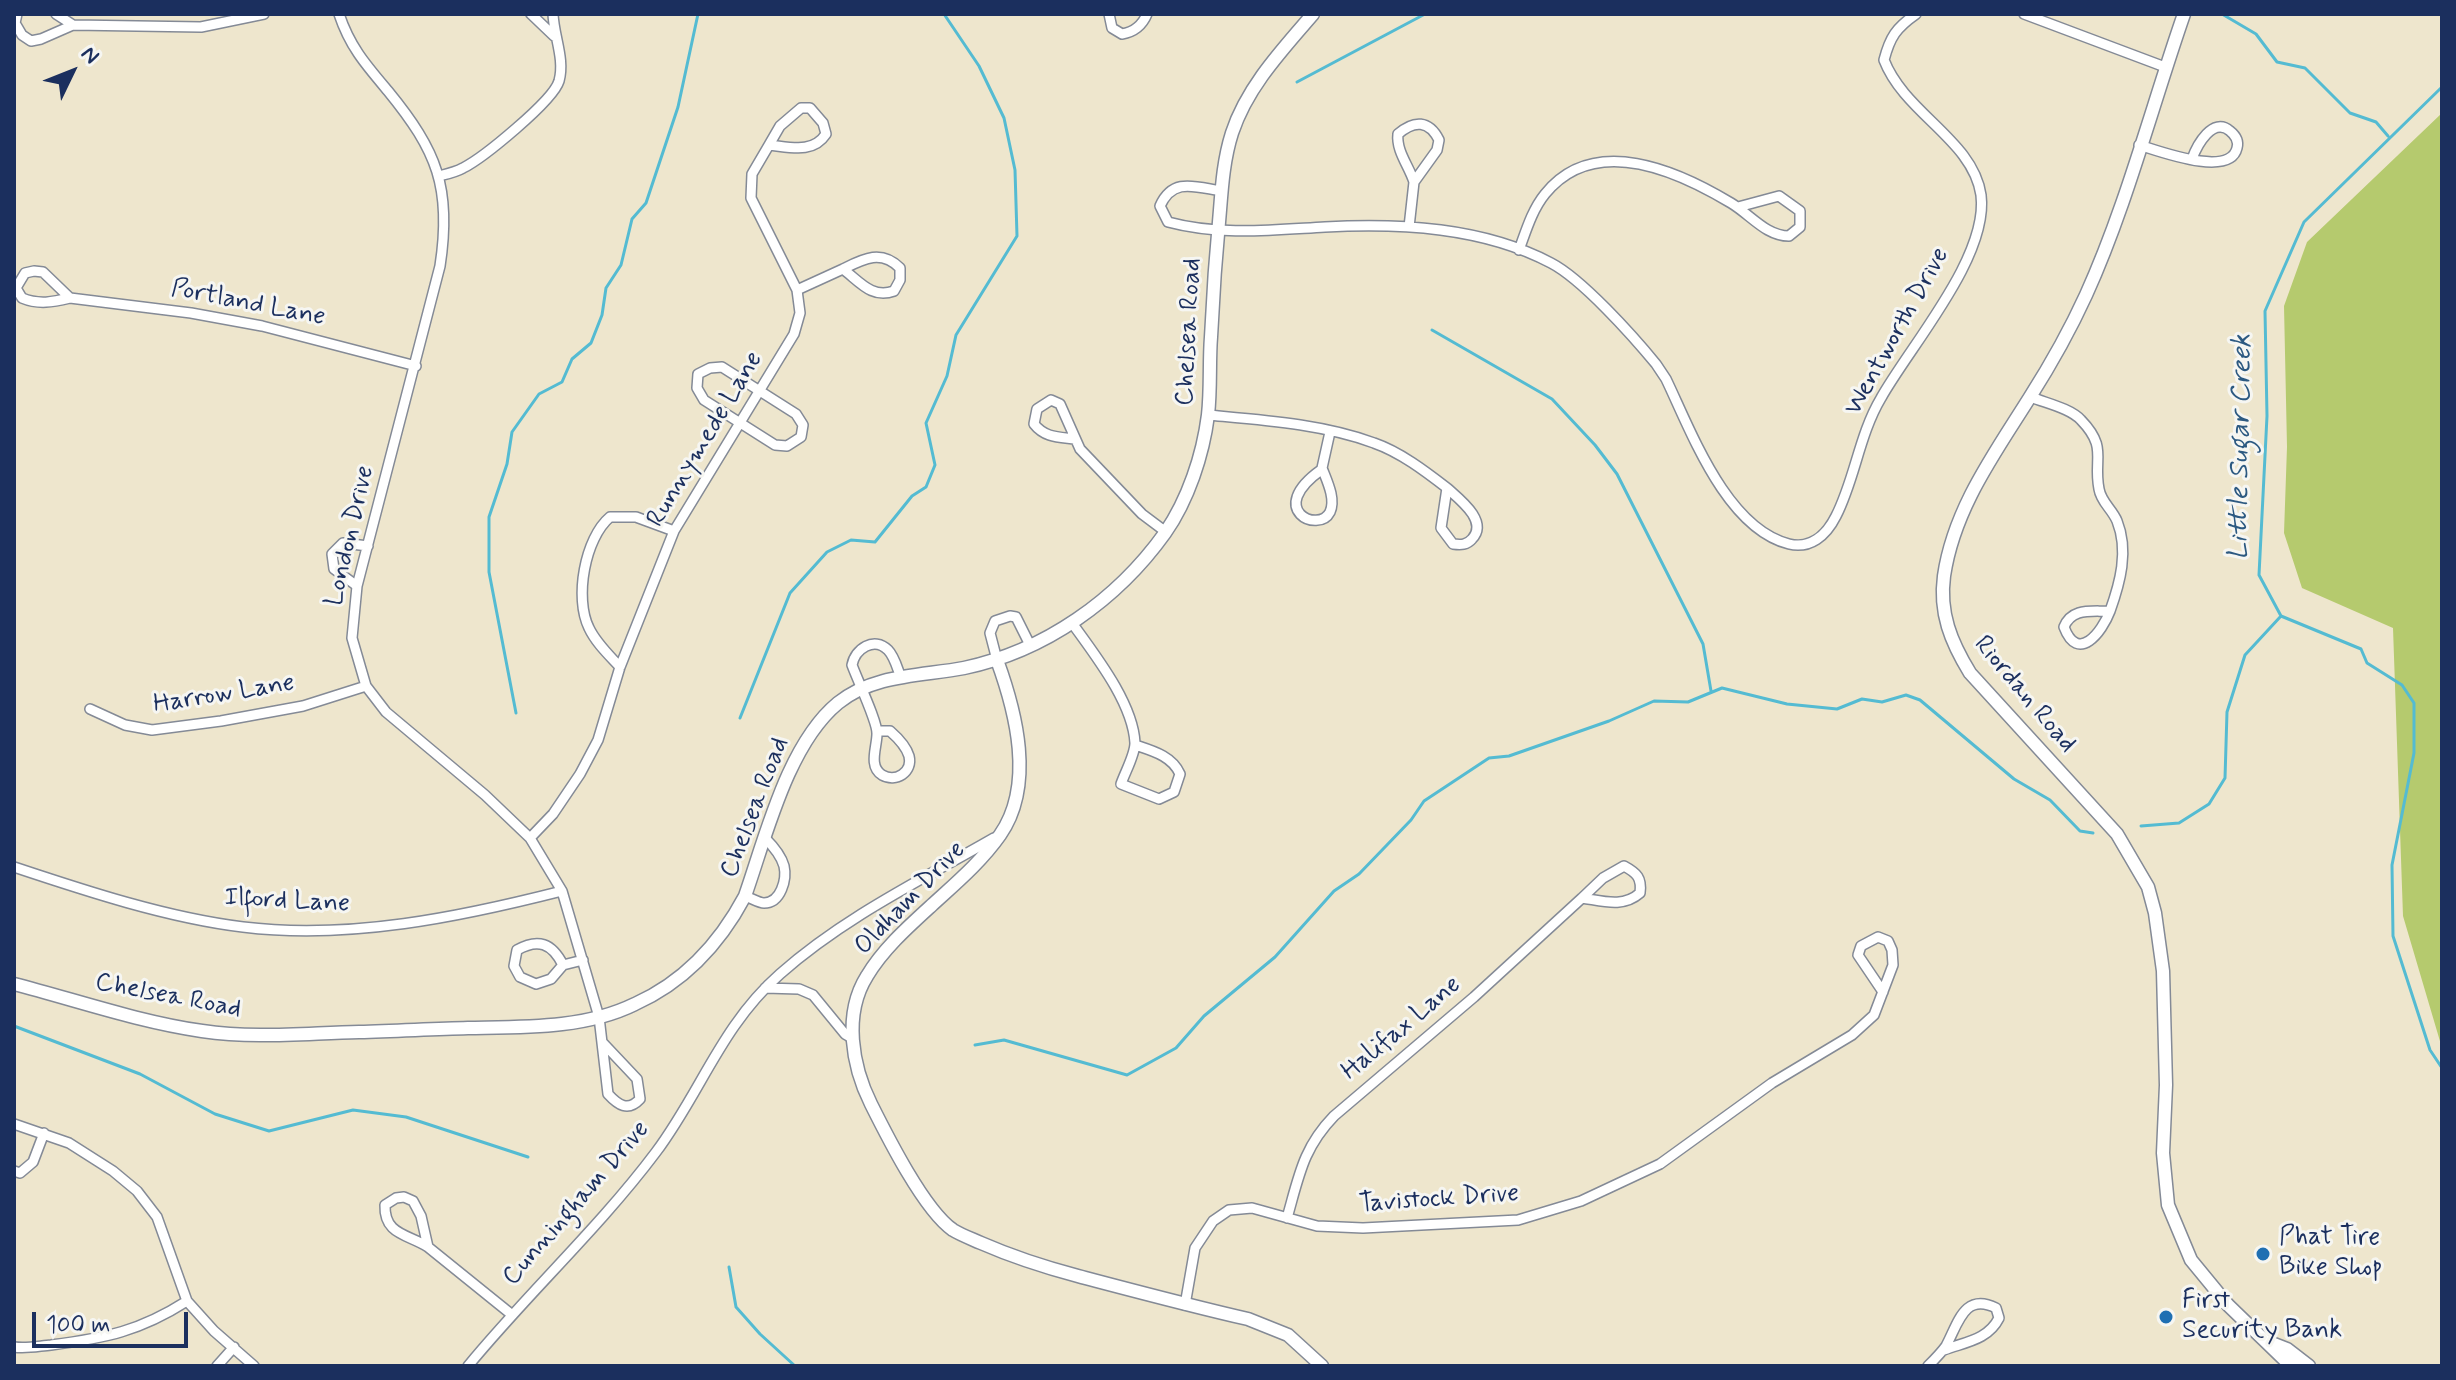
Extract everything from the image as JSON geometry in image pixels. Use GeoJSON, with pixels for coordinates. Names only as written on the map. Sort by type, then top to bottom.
{"type":"FeatureCollection","features":[{"type":"Feature","properties":{"kind":"street"},"geometry":{"type":"LineString","coordinates":[[17,14],[15,23],[22,35],[31,41],[73,25],[201,27],[264,14]]}},
{"type":"Feature","properties":{"kind":"street"},"geometry":{"type":"LineString","coordinates":[[56,14],[73,25]]}},
{"type":"Feature","properties":{"kind":"street","name":"London Drive"},"geometry":{"type":"LineString","coordinates":[[339,14],[355,53],[424,137],[439,176],[445,204],[446,231],[416,366],[357,586],[352,638],[366,686],[386,712],[485,795],[530,838],[562,891],[599,1017],[608,1094],[625,1107],[634,1105],[640,1099],[637,1079],[603,1043]]}},
{"type":"Feature","properties":{"kind":"street"},"geometry":{"type":"LineString","coordinates":[[531,14],[554,36]]}},
{"type":"Feature","properties":{"kind":"street"},"geometry":{"type":"LineString","coordinates":[[439,176],[462,169],[488,152],[558,85],[562,63],[554,36],[553,14]]}},
{"type":"Feature","properties":{"kind":"street"},"geometry":{"type":"LineString","coordinates":[[1109,14],[1112,28],[1122,34],[1141,25],[1147,14]]}},
{"type":"Feature","properties":{"kind":"street","name":"Chelsea Road"},"geometry":{"type":"LineString","coordinates":[[14,984],[159,1023],[265,1037],[541,1027],[599,1017],[635,1004],[678,979],[703,957],[745,896],[794,762],[808,736],[839,702],[900,675],[961,668],[997,660],[1049,638],[1072,623],[1138,567],[1166,532],[1181,507],[1195,471],[1208,415],[1223,171],[1232,132],[1269,65],[1313,14]]}},
{"type":"Feature","properties":{"kind":"street","name":"Wentworth Drive"},"geometry":{"type":"LineString","coordinates":[[1222,191],[1180,185],[1166,192],[1160,206],[1168,222],[1218,231],[1409,227],[1467,233],[1552,263],[1579,284],[1645,352],[1666,379],[1722,489],[1740,511],[1760,530],[1783,542],[1802,547],[1815,542],[1835,518],[1870,420],[1881,398],[1956,284],[1980,221],[1978,179],[1965,156],[1899,89],[1884,60],[1890,38],[1916,14]]}},
{"type":"Feature","properties":{"kind":"street"},"geometry":{"type":"LineString","coordinates":[[2024,14],[2165,67]]}},
{"type":"Feature","properties":{"kind":"street","name":"Riordan Road"},"geometry":{"type":"LineString","coordinates":[[2184,14],[2087,294],[2031,397],[1971,495],[1952,540],[1944,576],[1942,609],[1953,645],[1970,673],[2117,834],[2148,887],[2163,971],[2166,1085],[2163,1153],[2168,1205],[2191,1260],[2228,1305],[2269,1342],[2287,1349],[2309,1366]]}},
{"type":"Feature","properties":{"kind":"street","name":"Runnymede Lane"},"geometry":{"type":"LineString","coordinates":[[530,838],[553,814],[598,740],[620,667],[674,531],[794,334],[800,313],[797,290],[751,198],[752,174],[780,126],[801,108],[810,108],[823,123],[826,134],[820,144],[808,148],[769,145]]}},
{"type":"Feature","properties":{"kind":"street"},"geometry":{"type":"LineString","coordinates":[[1409,227],[1414,182],[1397,142],[1398,134],[1406,127],[1423,124],[1439,140],[1437,150],[1414,182]]}},
{"type":"Feature","properties":{"kind":"street"},"geometry":{"type":"LineString","coordinates":[[2139,145],[2192,159],[2209,163],[2228,159],[2237,150],[2235,135],[2227,128],[2211,130],[2197,146],[2192,159]]}},
{"type":"Feature","properties":{"kind":"street"},"geometry":{"type":"LineString","coordinates":[[1519,250],[1538,204],[1547,191],[1569,173],[1602,162],[1635,162],[1663,169],[1738,207],[1779,236],[1789,236],[1800,227],[1800,211],[1779,196],[1738,207]]}},
{"type":"Feature","properties":{"kind":"street"},"geometry":{"type":"LineString","coordinates":[[797,290],[865,258],[880,256],[892,259],[900,268],[900,280],[894,291],[882,295],[870,291],[843,269]]}},
{"type":"Feature","properties":{"kind":"street","name":"Portland Lane"},"geometry":{"type":"LineString","coordinates":[[70,298],[43,272],[25,273],[16,288],[22,298],[31,302],[46,303],[70,298],[191,313],[325,341],[416,366]]}},
{"type":"Feature","properties":{"kind":"street"},"geometry":{"type":"LineString","coordinates":[[722,367],[759,391],[796,414],[803,425],[801,437],[787,446],[775,445],[739,423],[704,400],[697,388],[698,374],[722,367]]}},
{"type":"Feature","properties":{"kind":"street"},"geometry":{"type":"LineString","coordinates":[[2031,397],[2078,416],[2095,437],[2099,455],[2098,488],[2117,521],[2121,543],[2122,577],[2110,611],[2105,625],[2092,641],[2074,642],[2067,636],[2064,627],[2073,615],[2082,611],[2110,611]]}},
{"type":"Feature","properties":{"kind":"street"},"geometry":{"type":"LineString","coordinates":[[1075,439],[1050,436],[1040,431],[1034,424],[1037,409],[1051,400],[1060,404],[1080,449],[1142,514],[1166,532]]}},
{"type":"Feature","properties":{"kind":"street"},"geometry":{"type":"LineString","coordinates":[[1208,415],[1279,422],[1374,443],[1428,473],[1447,488],[1465,504],[1476,522],[1476,534],[1471,541],[1462,545],[1453,544],[1441,528],[1447,488]]}},
{"type":"Feature","properties":{"kind":"street"},"geometry":{"type":"LineString","coordinates":[[1322,468],[1300,488],[1295,501],[1297,512],[1304,518],[1325,518],[1330,512],[1332,502],[1322,468],[1330,432]]}},
{"type":"Feature","properties":{"kind":"street"},"geometry":{"type":"LineString","coordinates":[[620,667],[588,627],[586,617],[583,575],[594,535],[610,517],[636,517],[674,531]]}},
{"type":"Feature","properties":{"kind":"street"},"geometry":{"type":"LineString","coordinates":[[357,586],[334,569],[332,554],[343,543],[368,546]]}},
{"type":"Feature","properties":{"kind":"street"},"geometry":{"type":"LineString","coordinates":[[997,660],[990,633],[995,621],[1002,617],[1016,617],[1030,645]]}},
{"type":"Feature","properties":{"kind":"street"},"geometry":{"type":"LineString","coordinates":[[1072,623],[1110,675],[1130,723],[1135,745],[1121,784],[1159,799],[1174,792],[1180,774],[1177,767],[1157,752],[1135,745]]}},
{"type":"Feature","properties":{"kind":"street"},"geometry":{"type":"LineString","coordinates":[[878,731],[890,731],[908,752],[909,768],[904,775],[894,778],[878,771],[874,762],[878,731],[852,665],[854,655],[868,645],[886,648],[900,675]]}},
{"type":"Feature","properties":{"kind":"street","name":"Oldham Drive"},"geometry":{"type":"LineString","coordinates":[[997,660],[1009,692],[1018,737],[1018,786],[1010,816],[1001,835],[976,865],[901,934],[866,977],[856,1005],[852,1038],[860,1081],[897,1154],[939,1217],[954,1230],[1021,1261],[1274,1328],[1288,1335],[1322,1366]]}},
{"type":"Feature","properties":{"kind":"street","name":"Harrow Lane"},"geometry":{"type":"LineString","coordinates":[[90,709],[125,725],[152,730],[303,706],[366,686]]}},
{"type":"Feature","properties":{"kind":"street","name":"Cunningham Drive"},"geometry":{"type":"LineString","coordinates":[[468,1366],[656,1152],[737,1019],[765,988],[833,931],[1001,835]]}},
{"type":"Feature","properties":{"kind":"street"},"geometry":{"type":"LineString","coordinates":[[745,896],[763,903],[773,900],[781,891],[784,864],[765,838]]}},
{"type":"Feature","properties":{"kind":"street","name":"Halifax Lane"},"geometry":{"type":"LineString","coordinates":[[1287,1218],[1305,1154],[1320,1130],[1474,997],[1603,878],[1624,866],[1636,872],[1641,883],[1640,893],[1632,901],[1619,903],[1582,898]]}},
{"type":"Feature","properties":{"kind":"street","name":"Ilford Lane"},"geometry":{"type":"LineString","coordinates":[[14,867],[158,910],[244,927],[323,930],[387,925],[456,915],[562,891]]}},
{"type":"Feature","properties":{"kind":"street","name":"Tavistock Drive"},"geometry":{"type":"LineString","coordinates":[[1185,1305],[1195,1248],[1213,1221],[1229,1210],[1252,1208],[1317,1226],[1363,1228],[1518,1220],[1581,1201],[1660,1164],[1772,1083],[1852,1035],[1874,1015],[1883,992],[1893,965],[1888,941],[1878,937],[1861,946],[1858,955],[1883,992]]}},
{"type":"Feature","properties":{"kind":"street"},"geometry":{"type":"LineString","coordinates":[[563,965],[545,944],[530,943],[517,950],[514,966],[520,977],[536,984],[551,979],[563,965],[583,960]]}},
{"type":"Feature","properties":{"kind":"street"},"geometry":{"type":"LineString","coordinates":[[765,988],[799,989],[813,995],[845,1034],[852,1038]]}},
{"type":"Feature","properties":{"kind":"street"},"geometry":{"type":"LineString","coordinates":[[14,1124],[69,1143],[113,1171],[137,1191],[157,1217],[187,1301],[254,1366]]}},
{"type":"Feature","properties":{"kind":"street"},"geometry":{"type":"LineString","coordinates":[[14,1171],[20,1173],[33,1162],[44,1133]]}},
{"type":"Feature","properties":{"kind":"street"},"geometry":{"type":"LineString","coordinates":[[428,1247],[421,1216],[413,1201],[396,1198],[385,1205],[387,1223],[396,1233],[428,1247],[511,1314]]}},
{"type":"Feature","properties":{"kind":"street"},"geometry":{"type":"LineString","coordinates":[[14,1347],[76,1342],[130,1331],[157,1320],[187,1301]]}},
{"type":"Feature","properties":{"kind":"street"},"geometry":{"type":"LineString","coordinates":[[1928,1366],[1944,1350],[1967,1309],[1975,1303],[1986,1303],[1996,1308],[1999,1318],[1993,1330],[1944,1350]]}},
{"type":"Feature","properties":{"kind":"street","name":"Riordan Road"},"geometry":{"type":"LineString","coordinates":[[2269,1342],[2274,1352],[2291,1366]]}},
{"type":"Feature","properties":{"kind":"street"},"geometry":{"type":"LineString","coordinates":[[217,1366],[234,1347]]}},
{"type":"Feature","properties":{"kind":"green space"},"geometry":{"type":"Polygon","coordinates":[[[2442,113],[2442,1048],[2403,916],[2393,628],[2302,588],[2284,533],[2287,447],[2284,306],[2307,242],[2442,113]]]}},
{"type":"Feature","properties":{"kind":"waterway"},"geometry":{"type":"LineString","coordinates":[[516,713],[489,572],[489,517],[507,464],[512,432],[539,394],[562,382],[572,359],[591,343],[602,315],[606,288],[621,265],[632,219],[646,203],[678,107],[698,14]]}},
{"type":"Feature","properties":{"kind":"waterway"},"geometry":{"type":"LineString","coordinates":[[740,718],[790,593],[827,552],[851,540],[875,542],[912,496],[926,487],[935,465],[926,423],[947,376],[956,335],[1017,236],[1015,170],[1004,118],[979,66],[944,14]]}},
{"type":"Feature","properties":{"kind":"waterway"},"geometry":{"type":"LineString","coordinates":[[1297,82],[1425,14]]}},
{"type":"Feature","properties":{"kind":"waterway"},"geometry":{"type":"LineString","coordinates":[[2222,14],[2256,34],[2277,62],[2305,68],[2350,113],[2376,122],[2388,136]]}},
{"type":"Feature","properties":{"kind":"waterway","name":"Little Sugar Creek"},"geometry":{"type":"LineString","coordinates":[[2442,87],[2304,222],[2265,311],[2267,416],[2259,575],[2281,616],[2361,649],[2367,663],[2402,685],[2414,703],[2414,753],[2392,865],[2393,936],[2430,1050],[2442,1068]]}},
{"type":"Feature","properties":{"kind":"waterway"},"geometry":{"type":"LineString","coordinates":[[1432,330],[1552,399],[1595,445],[1617,474],[1703,644],[1711,691]]}},
{"type":"Feature","properties":{"kind":"waterway"},"geometry":{"type":"LineString","coordinates":[[2141,826],[2179,823],[2209,804],[2225,778],[2227,712],[2245,655],[2281,616]]}},
{"type":"Feature","properties":{"kind":"waterway"},"geometry":{"type":"LineString","coordinates":[[975,1045],[1004,1040],[1127,1075],[1176,1048],[1204,1016],[1275,957],[1334,891],[1359,874],[1411,820],[1424,801],[1489,758],[1509,756],[1609,721],[1654,701],[1688,702],[1722,688],[1787,704],[1837,709],[1862,699],[1882,702],[1906,695],[1920,700],[2014,779],[2050,800],[2080,831],[2093,833]]}},
{"type":"Feature","properties":{"kind":"waterway"},"geometry":{"type":"LineString","coordinates":[[14,1026],[140,1074],[215,1114],[269,1131],[353,1110],[406,1117],[528,1157]]}},
{"type":"Feature","properties":{"kind":"waterway"},"geometry":{"type":"LineString","coordinates":[[729,1267],[736,1307],[795,1366]]}},
{"type":"Feature","properties":{"kind":"place","name":"Phat Tire Bike Shop"},"geometry":{"type":"Point","coordinates":[2263,1254]}},
{"type":"Feature","properties":{"kind":"place","name":"First Security Bank"},"geometry":{"type":"Point","coordinates":[2166,1317]}}]}
